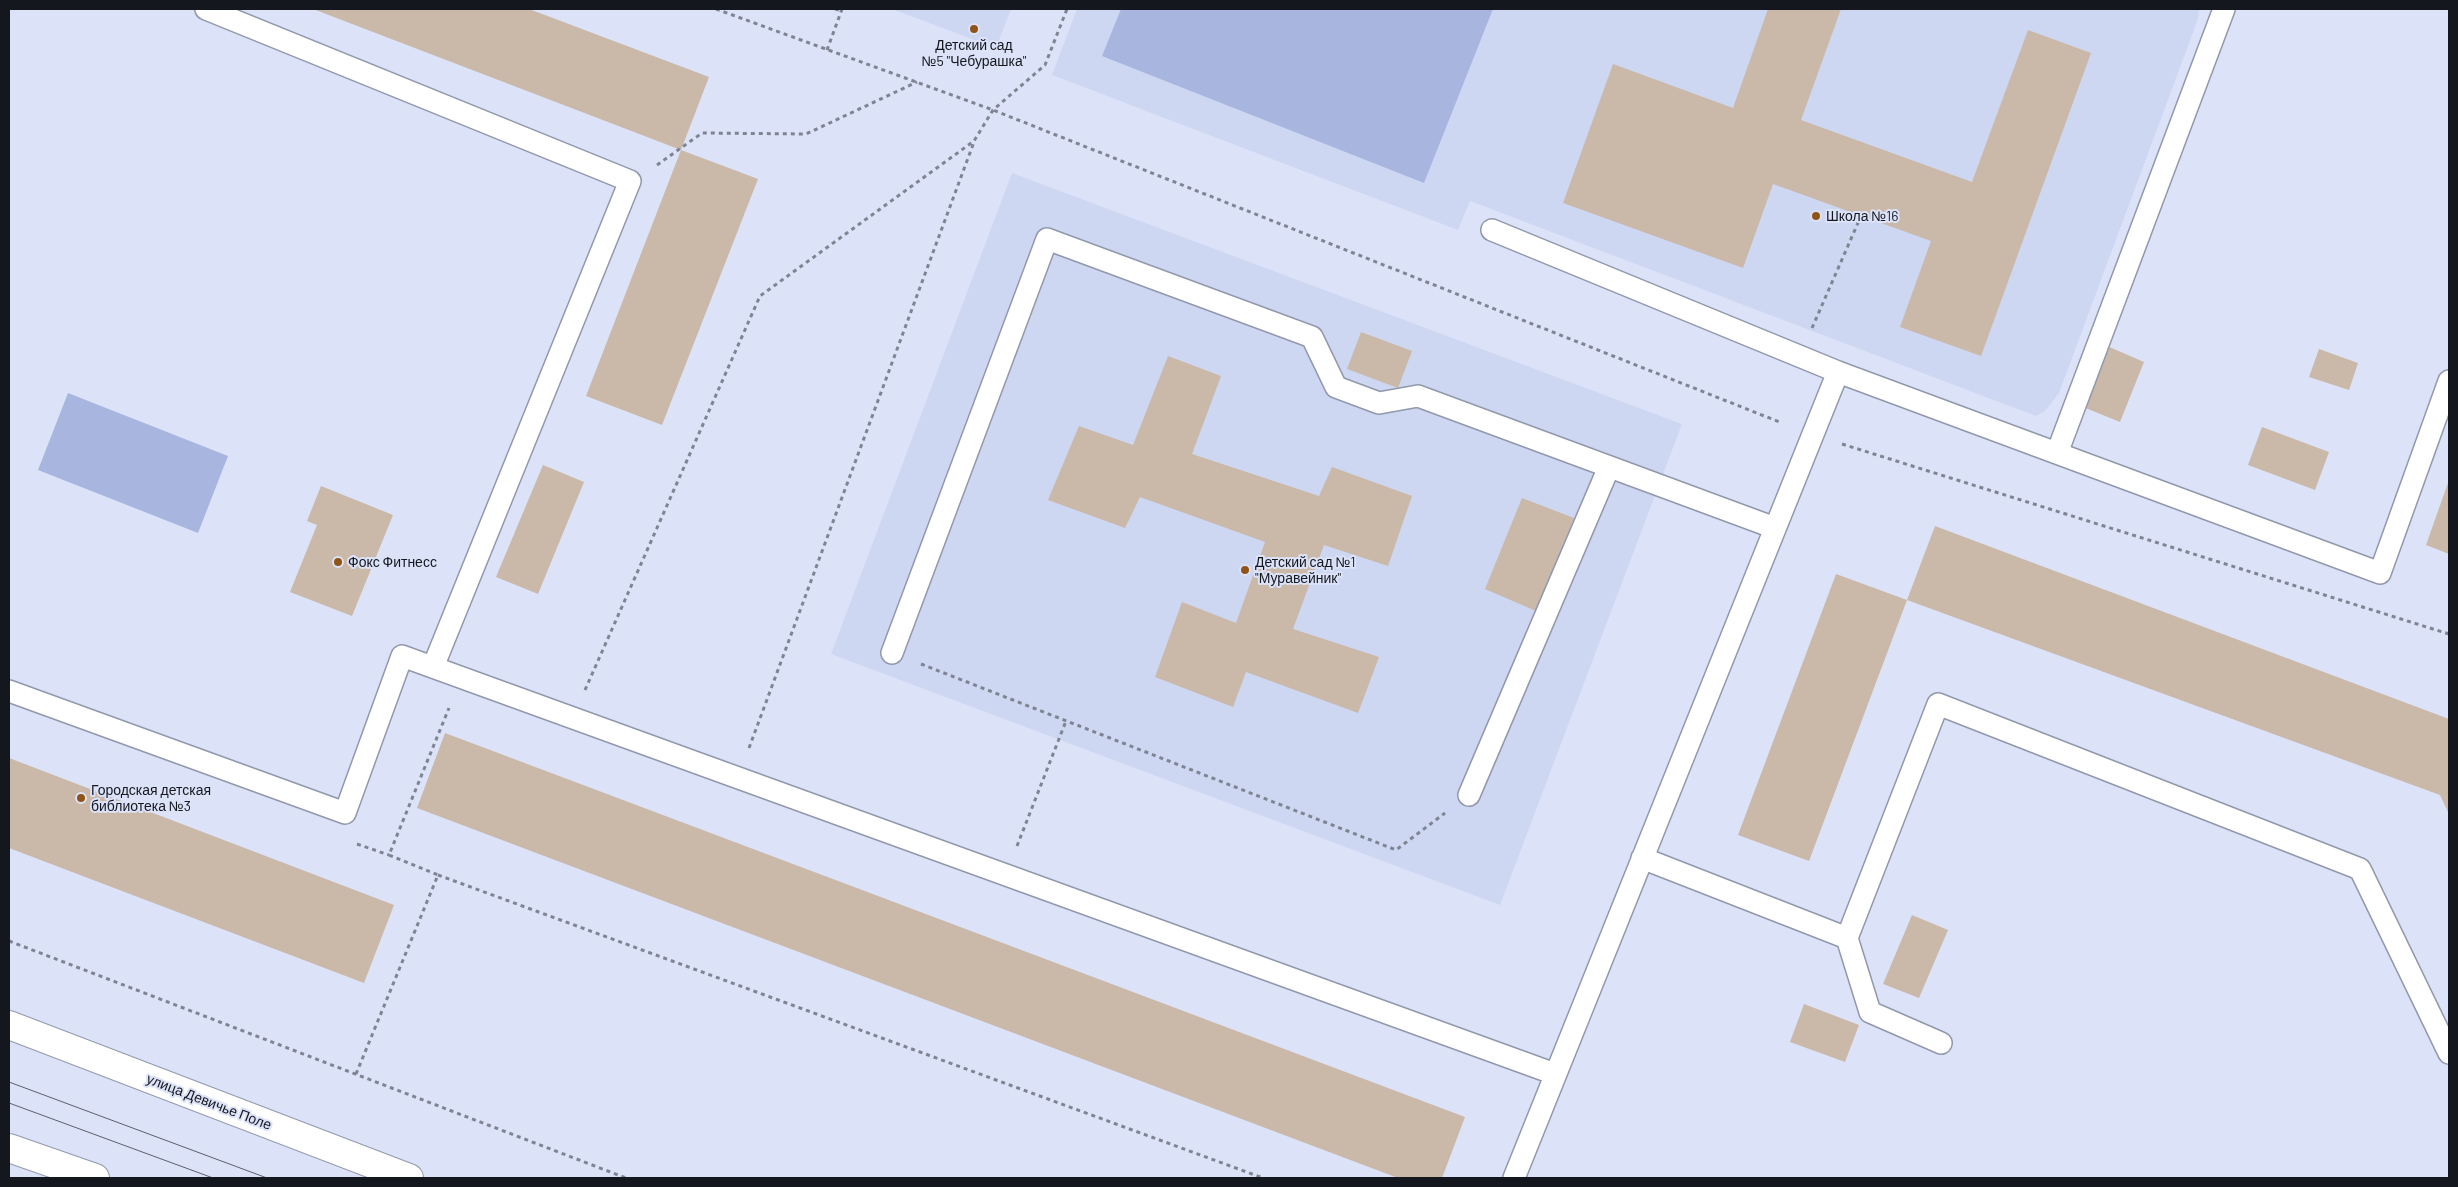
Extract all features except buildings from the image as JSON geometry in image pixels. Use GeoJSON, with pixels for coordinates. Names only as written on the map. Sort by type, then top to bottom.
{"type":"FeatureCollection","features":[{"type":"Feature","properties":{"kind":"main road","name":"улица Девичье Поле"},"geometry":{"type":"LineString","coordinates":[[9,1025],[409,1178]]}},
{"type":"Feature","properties":{"kind":"main road"},"geometry":{"type":"LineString","coordinates":[[9,1148],[95,1178]]}},
{"type":"Feature","properties":{"kind":"lane"},"geometry":{"type":"LineString","coordinates":[[206,9],[630,181],[433,667]]}},
{"type":"Feature","properties":{"kind":"lane"},"geometry":{"type":"LineString","coordinates":[[2057,453],[2224,9]]}},
{"type":"Feature","properties":{"kind":"lane"},"geometry":{"type":"LineString","coordinates":[[1492,230],[1838,372],[2380,573],[2449,381]]}},
{"type":"Feature","properties":{"kind":"lane"},"geometry":{"type":"LineString","coordinates":[[892,653],[1047,239],[1312,337],[1336,387],[1379,403],[1418,396],[1775,528]]}},
{"type":"Feature","properties":{"kind":"lane"},"geometry":{"type":"LineString","coordinates":[[1514,1178],[1838,372]]}},
{"type":"Feature","properties":{"kind":"lane"},"geometry":{"type":"LineString","coordinates":[[1469,795],[1609,466]]}},
{"type":"Feature","properties":{"kind":"lane"},"geometry":{"type":"LineString","coordinates":[[9,691],[345,813],[402,656],[1555,1074]]}},
{"type":"Feature","properties":{"kind":"lane"},"geometry":{"type":"LineString","coordinates":[[1941,1043],[1870,1012],[1847,938],[1938,704],[2360,869],[2449,1053]]}},
{"type":"Feature","properties":{"kind":"lane"},"geometry":{"type":"LineString","coordinates":[[1642,858],[1847,938]]}},
{"type":"Feature","properties":{"kind":"path"},"geometry":{"type":"LineString","coordinates":[[716,9],[993,110],[1812,435],[2449,634]]}},
{"type":"Feature","properties":{"kind":"path"},"geometry":{"type":"LineString","coordinates":[[827,50],[842,10],[835,9]]}},
{"type":"Feature","properties":{"kind":"path"},"geometry":{"type":"LineString","coordinates":[[738,778],[974,141],[993,110],[1045,65],[1067,9]]}},
{"type":"Feature","properties":{"kind":"path"},"geometry":{"type":"LineString","coordinates":[[630,181],[681,150],[702,133],[806,134],[917,82]]}},
{"type":"Feature","properties":{"kind":"path"},"geometry":{"type":"LineString","coordinates":[[573,718],[760,296],[974,141]]}},
{"type":"Feature","properties":{"kind":"path"},"geometry":{"type":"LineString","coordinates":[[1800,356],[1861,216]]}},
{"type":"Feature","properties":{"kind":"path"},"geometry":{"type":"LineString","coordinates":[[892,653],[1396,850],[1469,795]]}},
{"type":"Feature","properties":{"kind":"path"},"geometry":{"type":"LineString","coordinates":[[462,678],[389,856],[1263,1178]]}},
{"type":"Feature","properties":{"kind":"path"},"geometry":{"type":"LineString","coordinates":[[1006,875],[1066,721]]}},
{"type":"Feature","properties":{"kind":"path"},"geometry":{"type":"LineString","coordinates":[[356,1074],[438,875]]}},
{"type":"Feature","properties":{"kind":"path"},"geometry":{"type":"LineString","coordinates":[[9,941],[356,1074],[614,1176],[626,1178]]}},
{"type":"Feature","properties":{"kind":"shaded area","name":"Детский сад №5 \"Чебурашка\""},"geometry":{"type":"Polygon","coordinates":[[[892,9],[1011,9],[996,48],[892,9]]]}},
{"type":"Feature","properties":{"kind":"shaded area","name":"Школа №16"},"geometry":{"type":"Polygon","coordinates":[[[1077,9],[2199,9],[2198,19],[2059,393],[2045,411],[2036,416],[1470,201],[1458,230],[1052,75],[1077,9]]]}},
{"type":"Feature","properties":{"kind":"shaded area"},"geometry":{"type":"Polygon","coordinates":[[[1121,9],[1493,9],[1424,183],[1102,56],[1121,9]]]}},
{"type":"Feature","properties":{"kind":"shaded area","name":"Детский сад №1 \"Муравейник\""},"geometry":{"type":"Polygon","coordinates":[[[1012,173],[1682,424],[1500,905],[831,654],[1012,173]]]}},
{"type":"Feature","properties":{"kind":"shaded area"},"geometry":{"type":"Polygon","coordinates":[[[68,393],[228,456],[198,533],[38,470],[68,393]]]}},
{"type":"Feature","properties":{"kind":"tram line"},"geometry":{"type":"LineString","coordinates":[[9,1082],[267,1178]]}},
{"type":"Feature","properties":{"kind":"tram line"},"geometry":{"type":"LineString","coordinates":[[9,1103],[213,1178]]}},
{"type":"Feature","properties":{"kind":"place","name":"Детский сад №5 \"Чебурашка\""},"geometry":{"type":"Point","coordinates":[974,29]}},
{"type":"Feature","properties":{"kind":"place","name":"Школа №16"},"geometry":{"type":"Point","coordinates":[1816,216]}},
{"type":"Feature","properties":{"kind":"place","name":"Фокс Фитнесс"},"geometry":{"type":"Point","coordinates":[338,562]}},
{"type":"Feature","properties":{"kind":"place","name":"Детский сад №1 \"Муравейник\""},"geometry":{"type":"Point","coordinates":[1245,570]}},
{"type":"Feature","properties":{"kind":"place","name":"Городская детская библиотека №3"},"geometry":{"type":"Point","coordinates":[81,798]}}]}
